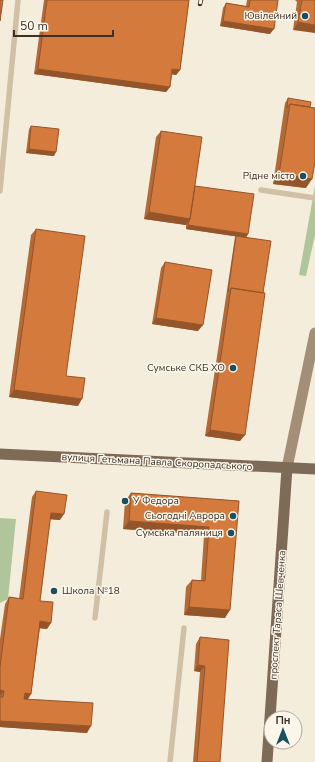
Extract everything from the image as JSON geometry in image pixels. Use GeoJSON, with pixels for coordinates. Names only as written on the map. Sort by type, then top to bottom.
{"type":"FeatureCollection","features":[{"type":"Feature","properties":{"kind":"main road"},"geometry":{"type":"LineString","coordinates":[[287,468],[312,364],[315,333]]}},
{"type":"Feature","properties":{"kind":"main road","name":"вулиця Гетьмана Павла Скоропадського"},"geometry":{"type":"LineString","coordinates":[[0,454],[315,469]]}},
{"type":"Feature","properties":{"kind":"main road","name":"проспект Тараса Шевченка"},"geometry":{"type":"LineString","coordinates":[[267,762],[287,468]]}},
{"type":"Feature","properties":{"kind":"lane"},"geometry":{"type":"LineString","coordinates":[[0,192],[18,0]]}},
{"type":"Feature","properties":{"kind":"lane"},"geometry":{"type":"LineString","coordinates":[[262,190],[315,198]]}},
{"type":"Feature","properties":{"kind":"lane"},"geometry":{"type":"LineString","coordinates":[[95,618],[107,512]]}},
{"type":"Feature","properties":{"kind":"lane"},"geometry":{"type":"LineString","coordinates":[[170,762],[184,628]]}},
{"type":"Feature","properties":{"kind":"green space"},"geometry":{"type":"Polygon","coordinates":[[[315,186],[315,235],[306,276],[299,275],[315,186]]]}},
{"type":"Feature","properties":{"kind":"green space"},"geometry":{"type":"Polygon","coordinates":[[[0,518],[16,519],[8,599],[0,603],[0,518]]]}},
{"type":"Feature","properties":{"kind":"building"},"geometry":{"type":"Polygon","coordinates":[[[0,0],[3,0],[0,21],[0,0]]]}},
{"type":"Feature","properties":{"kind":"building"},"geometry":{"type":"Polygon","coordinates":[[[47,0],[189,0],[180,70],[172,69],[170,87],[38,69],[47,0]]]}},
{"type":"Feature","properties":{"kind":"building"},"geometry":{"type":"Polygon","coordinates":[[[250,0],[278,0],[274,29],[223,21],[226,3],[249,7],[250,0]]]}},
{"type":"Feature","properties":{"kind":"building"},"geometry":{"type":"Polygon","coordinates":[[[302,0],[315,0],[315,25],[298,22],[302,0]]]}},
{"type":"Feature","properties":{"kind":"building"},"geometry":{"type":"Polygon","coordinates":[[[288,98],[311,102],[310,107],[290,104],[287,108],[288,98]]]}},
{"type":"Feature","properties":{"kind":"building"},"geometry":{"type":"Polygon","coordinates":[[[290,104],[315,108],[315,162],[312,179],[279,174],[290,104]]]}},
{"type":"Feature","properties":{"kind":"building"},"geometry":{"type":"Polygon","coordinates":[[[31,126],[59,129],[56,152],[29,149],[31,126]]]}},
{"type":"Feature","properties":{"kind":"building"},"geometry":{"type":"Polygon","coordinates":[[[161,131],[202,137],[190,219],[149,212],[161,131]]]}},
{"type":"Feature","properties":{"kind":"building"},"geometry":{"type":"Polygon","coordinates":[[[195,186],[254,194],[248,234],[188,225],[195,186]]]}},
{"type":"Feature","properties":{"kind":"building"},"geometry":{"type":"Polygon","coordinates":[[[36,229],[85,236],[66,376],[85,378],[82,399],[14,390],[36,229]]]}},
{"type":"Feature","properties":{"kind":"building"},"geometry":{"type":"Polygon","coordinates":[[[236,236],[271,241],[263,293],[231,288],[228,292],[236,236]]]}},
{"type":"Feature","properties":{"kind":"building"},"geometry":{"type":"Polygon","coordinates":[[[165,262],[212,270],[203,325],[156,318],[165,262]]]}},
{"type":"Feature","properties":{"kind":"building","name":"Сумське СКБ ХО"},"geometry":{"type":"Polygon","coordinates":[[[231,288],[265,293],[245,435],[210,430],[231,288]]]}},
{"type":"Feature","properties":{"kind":"building"},"geometry":{"type":"Polygon","coordinates":[[[36,491],[67,495],[64,514],[51,513],[40,601],[53,602],[51,623],[40,621],[31,694],[25,693],[24,699],[93,703],[91,726],[0,721],[0,697],[3,697],[4,691],[0,690],[0,667],[9,597],[23,599],[36,491]]]}},
{"type":"Feature","properties":{"kind":"building"},"geometry":{"type":"Polygon","coordinates":[[[131,493],[239,501],[230,610],[189,607],[192,580],[205,581],[209,527],[129,521],[131,493]]]}},
{"type":"Feature","properties":{"kind":"building"},"geometry":{"type":"Polygon","coordinates":[[[200,637],[229,640],[220,762],[197,762],[205,666],[198,665],[200,637]]]}},
{"type":"Feature","properties":{"kind":"railway"},"geometry":{"type":"LineString","coordinates":[[200,4],[201,0]]}},
{"type":"Feature","properties":{"kind":"place","name":"Ювілейний"},"geometry":{"type":"Point","coordinates":[305,16]}},
{"type":"Feature","properties":{"kind":"place","name":"Рідне місто"},"geometry":{"type":"Point","coordinates":[303,176]}},
{"type":"Feature","properties":{"kind":"place","name":"Сумське СКБ ХО"},"geometry":{"type":"Point","coordinates":[233,368]}},
{"type":"Feature","properties":{"kind":"place","name":"У Федора"},"geometry":{"type":"Point","coordinates":[125,501]}},
{"type":"Feature","properties":{"kind":"place","name":"Сьогодні Аврора"},"geometry":{"type":"Point","coordinates":[233,516]}},
{"type":"Feature","properties":{"kind":"place","name":"Сумська паляниця"},"geometry":{"type":"Point","coordinates":[231,533]}},
{"type":"Feature","properties":{"kind":"place","name":"Школа №18"},"geometry":{"type":"Point","coordinates":[54,591]}}]}
